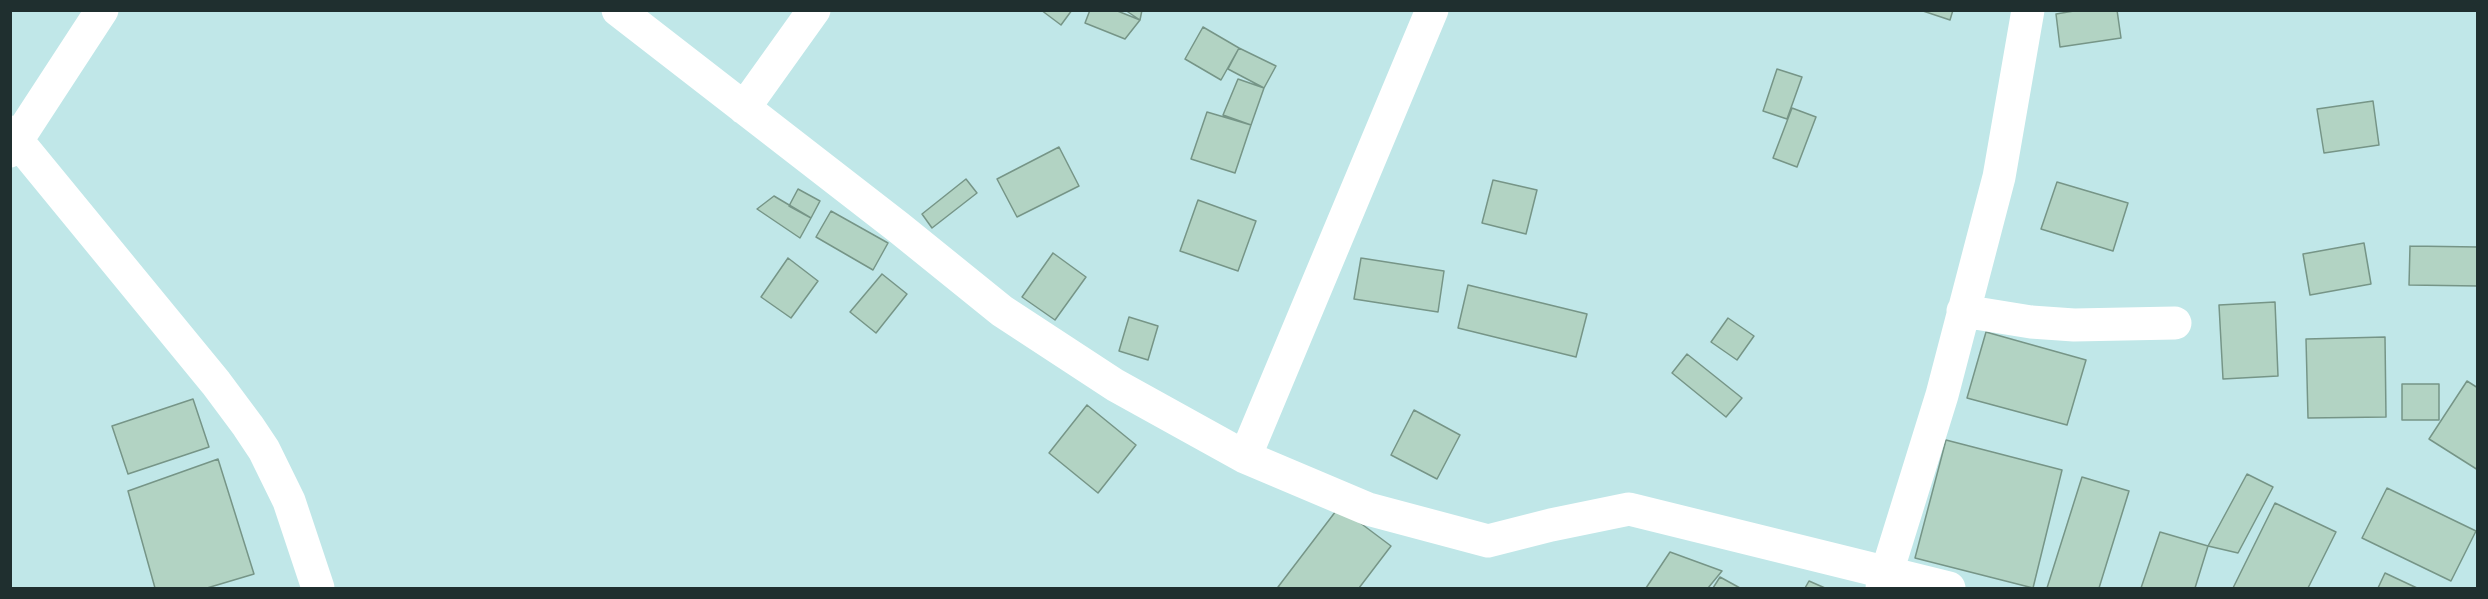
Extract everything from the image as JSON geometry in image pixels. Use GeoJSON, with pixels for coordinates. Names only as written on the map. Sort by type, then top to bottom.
{"type":"FeatureCollection","features":[{"type":"Feature","properties":{"kind":"street"},"geometry":{"type":"LineString","coordinates":[[102,10],[13,141],[216,383],[248,426],[264,450],[289,501],[318,588]]}},
{"type":"Feature","properties":{"kind":"street"},"geometry":{"type":"LineString","coordinates":[[618,10],[898,227],[1002,311],[1115,385],[1245,457],[1368,509],[1488,542],[1551,525],[1629,509],[1885,581],[1949,588]]}},
{"type":"Feature","properties":{"kind":"street"},"geometry":{"type":"LineString","coordinates":[[744,108],[814,10]]}},
{"type":"Feature","properties":{"kind":"street"},"geometry":{"type":"LineString","coordinates":[[1245,457],[1432,10]]}},
{"type":"Feature","properties":{"kind":"street"},"geometry":{"type":"LineString","coordinates":[[1885,581],[1942,395],[1999,177],[2028,10]]}},
{"type":"Feature","properties":{"kind":"street"},"geometry":{"type":"LineString","coordinates":[[1963,311],[2031,322],[2074,325],[2175,323]]}},
{"type":"Feature","properties":{"kind":"building"},"geometry":{"type":"Polygon","coordinates":[[[1041,10],[1072,10],[1061,25],[1041,10]]]}},
{"type":"Feature","properties":{"kind":"building"},"geometry":{"type":"Polygon","coordinates":[[[1090,10],[1115,10],[1140,20],[1125,39],[1085,23],[1090,10]]]}},
{"type":"Feature","properties":{"kind":"building"},"geometry":{"type":"Polygon","coordinates":[[[1125,10],[1142,10],[1140,20],[1125,10]]]}},
{"type":"Feature","properties":{"kind":"building"},"geometry":{"type":"Polygon","coordinates":[[[1920,10],[1953,10],[1950,20],[1920,10]]]}},
{"type":"Feature","properties":{"kind":"building"},"geometry":{"type":"Polygon","coordinates":[[[2080,10],[2117,10],[2121,38],[2060,47],[2056,14],[2080,10]]]}},
{"type":"Feature","properties":{"kind":"building"},"geometry":{"type":"Polygon","coordinates":[[[1203,27],[1239,48],[1221,80],[1185,59],[1203,27]]]}},
{"type":"Feature","properties":{"kind":"building"},"geometry":{"type":"Polygon","coordinates":[[[1239,48],[1276,66],[1264,88],[1228,69],[1239,48]]]}},
{"type":"Feature","properties":{"kind":"building"},"geometry":{"type":"Polygon","coordinates":[[[1777,69],[1802,77],[1787,119],[1763,111],[1777,69]]]}},
{"type":"Feature","properties":{"kind":"building"},"geometry":{"type":"Polygon","coordinates":[[[1238,79],[1264,88],[1251,125],[1223,115],[1238,79]]]}},
{"type":"Feature","properties":{"kind":"building"},"geometry":{"type":"Polygon","coordinates":[[[2373,101],[2379,145],[2324,153],[2317,109],[2373,101]]]}},
{"type":"Feature","properties":{"kind":"building"},"geometry":{"type":"Polygon","coordinates":[[[1792,108],[1816,117],[1797,167],[1773,158],[1792,108]]]}},
{"type":"Feature","properties":{"kind":"building"},"geometry":{"type":"Polygon","coordinates":[[[1207,112],[1251,125],[1235,173],[1191,159],[1207,112]]]}},
{"type":"Feature","properties":{"kind":"building"},"geometry":{"type":"Polygon","coordinates":[[[1059,147],[1079,186],[1017,217],[997,179],[1059,147]]]}},
{"type":"Feature","properties":{"kind":"building"},"geometry":{"type":"Polygon","coordinates":[[[966,179],[977,193],[932,228],[922,214],[966,179]]]}},
{"type":"Feature","properties":{"kind":"building"},"geometry":{"type":"Polygon","coordinates":[[[1493,180],[1537,190],[1526,234],[1482,223],[1493,180]]]}},
{"type":"Feature","properties":{"kind":"building"},"geometry":{"type":"Polygon","coordinates":[[[2057,182],[2128,203],[2113,251],[2041,229],[2057,182]]]}},
{"type":"Feature","properties":{"kind":"building"},"geometry":{"type":"Polygon","coordinates":[[[798,189],[820,201],[811,218],[789,206],[798,189]]]}},
{"type":"Feature","properties":{"kind":"building"},"geometry":{"type":"Polygon","coordinates":[[[774,196],[811,218],[800,238],[757,209],[774,196]]]}},
{"type":"Feature","properties":{"kind":"building"},"geometry":{"type":"Polygon","coordinates":[[[1198,200],[1256,221],[1238,271],[1180,251],[1198,200]]]}},
{"type":"Feature","properties":{"kind":"building"},"geometry":{"type":"Polygon","coordinates":[[[831,211],[888,243],[873,270],[816,237],[831,211]]]}},
{"type":"Feature","properties":{"kind":"building"},"geometry":{"type":"Polygon","coordinates":[[[2364,243],[2371,284],[2310,295],[2303,254],[2364,243]]]}},
{"type":"Feature","properties":{"kind":"building"},"geometry":{"type":"Polygon","coordinates":[[[2410,246],[2478,247],[2478,286],[2409,285],[2410,246]]]}},
{"type":"Feature","properties":{"kind":"building"},"geometry":{"type":"Polygon","coordinates":[[[1053,253],[1086,277],[1055,320],[1022,297],[1053,253]]]}},
{"type":"Feature","properties":{"kind":"building"},"geometry":{"type":"Polygon","coordinates":[[[788,258],[818,281],[791,318],[761,297],[788,258]]]}},
{"type":"Feature","properties":{"kind":"building"},"geometry":{"type":"Polygon","coordinates":[[[1361,258],[1444,271],[1438,312],[1354,299],[1361,258]]]}},
{"type":"Feature","properties":{"kind":"building"},"geometry":{"type":"Polygon","coordinates":[[[882,274],[907,294],[876,333],[850,312],[882,274]]]}},
{"type":"Feature","properties":{"kind":"building"},"geometry":{"type":"Polygon","coordinates":[[[1468,285],[1587,314],[1576,357],[1458,328],[1468,285]]]}},
{"type":"Feature","properties":{"kind":"building"},"geometry":{"type":"Polygon","coordinates":[[[2275,302],[2278,376],[2223,379],[2219,305],[2275,302]]]}},
{"type":"Feature","properties":{"kind":"building"},"geometry":{"type":"Polygon","coordinates":[[[1129,317],[1158,326],[1148,360],[1119,351],[1129,317]]]}},
{"type":"Feature","properties":{"kind":"building"},"geometry":{"type":"Polygon","coordinates":[[[1728,318],[1754,336],[1737,360],[1711,342],[1728,318]]]}},
{"type":"Feature","properties":{"kind":"building"},"geometry":{"type":"Polygon","coordinates":[[[1986,332],[2086,360],[2067,425],[1967,398],[1986,332]]]}},
{"type":"Feature","properties":{"kind":"building"},"geometry":{"type":"Polygon","coordinates":[[[2385,337],[2386,417],[2308,418],[2306,339],[2385,337]]]}},
{"type":"Feature","properties":{"kind":"building"},"geometry":{"type":"Polygon","coordinates":[[[1687,354],[1742,398],[1726,417],[1672,373],[1687,354]]]}},
{"type":"Feature","properties":{"kind":"building"},"geometry":{"type":"Polygon","coordinates":[[[2467,381],[2478,388],[2478,470],[2429,439],[2467,381]]]}},
{"type":"Feature","properties":{"kind":"building"},"geometry":{"type":"Polygon","coordinates":[[[2402,384],[2439,384],[2439,420],[2402,420],[2402,384]]]}},
{"type":"Feature","properties":{"kind":"building"},"geometry":{"type":"Polygon","coordinates":[[[193,399],[209,447],[128,474],[112,426],[193,399]]]}},
{"type":"Feature","properties":{"kind":"building"},"geometry":{"type":"Polygon","coordinates":[[[1087,405],[1136,445],[1098,493],[1049,453],[1087,405]]]}},
{"type":"Feature","properties":{"kind":"building"},"geometry":{"type":"Polygon","coordinates":[[[1414,410],[1460,435],[1437,479],[1391,455],[1414,410]]]}},
{"type":"Feature","properties":{"kind":"building"},"geometry":{"type":"Polygon","coordinates":[[[1946,440],[2062,470],[2033,588],[1915,558],[1946,440]]]}},
{"type":"Feature","properties":{"kind":"building"},"geometry":{"type":"Polygon","coordinates":[[[218,459],[254,574],[207,588],[155,588],[128,491],[218,459]]]}},
{"type":"Feature","properties":{"kind":"building"},"geometry":{"type":"Polygon","coordinates":[[[2247,474],[2273,487],[2238,553],[2208,546],[2247,474]]]}},
{"type":"Feature","properties":{"kind":"building"},"geometry":{"type":"Polygon","coordinates":[[[2082,477],[2129,491],[2099,588],[2047,588],[2082,477]]]}},
{"type":"Feature","properties":{"kind":"building"},"geometry":{"type":"Polygon","coordinates":[[[2387,488],[2476,531],[2451,581],[2362,538],[2387,488]]]}},
{"type":"Feature","properties":{"kind":"building"},"geometry":{"type":"Polygon","coordinates":[[[2275,503],[2336,532],[2308,588],[2233,588],[2275,503]]]}},
{"type":"Feature","properties":{"kind":"building"},"geometry":{"type":"Polygon","coordinates":[[[1339,507],[1391,546],[1359,588],[1278,587],[1339,507]]]}},
{"type":"Feature","properties":{"kind":"building"},"geometry":{"type":"Polygon","coordinates":[[[2160,532],[2208,546],[2195,588],[2141,588],[2160,532]]]}},
{"type":"Feature","properties":{"kind":"building"},"geometry":{"type":"Polygon","coordinates":[[[1670,552],[1722,571],[1708,588],[1646,588],[1670,552]]]}},
{"type":"Feature","properties":{"kind":"building"},"geometry":{"type":"Polygon","coordinates":[[[2385,573],[2417,588],[2378,588],[2385,573]]]}},
{"type":"Feature","properties":{"kind":"building"},"geometry":{"type":"Polygon","coordinates":[[[1720,577],[1740,588],[1713,588],[1720,577]]]}},
{"type":"Feature","properties":{"kind":"building"},"geometry":{"type":"Polygon","coordinates":[[[1809,581],[1825,588],[1805,588],[1809,581]]]}}]}
